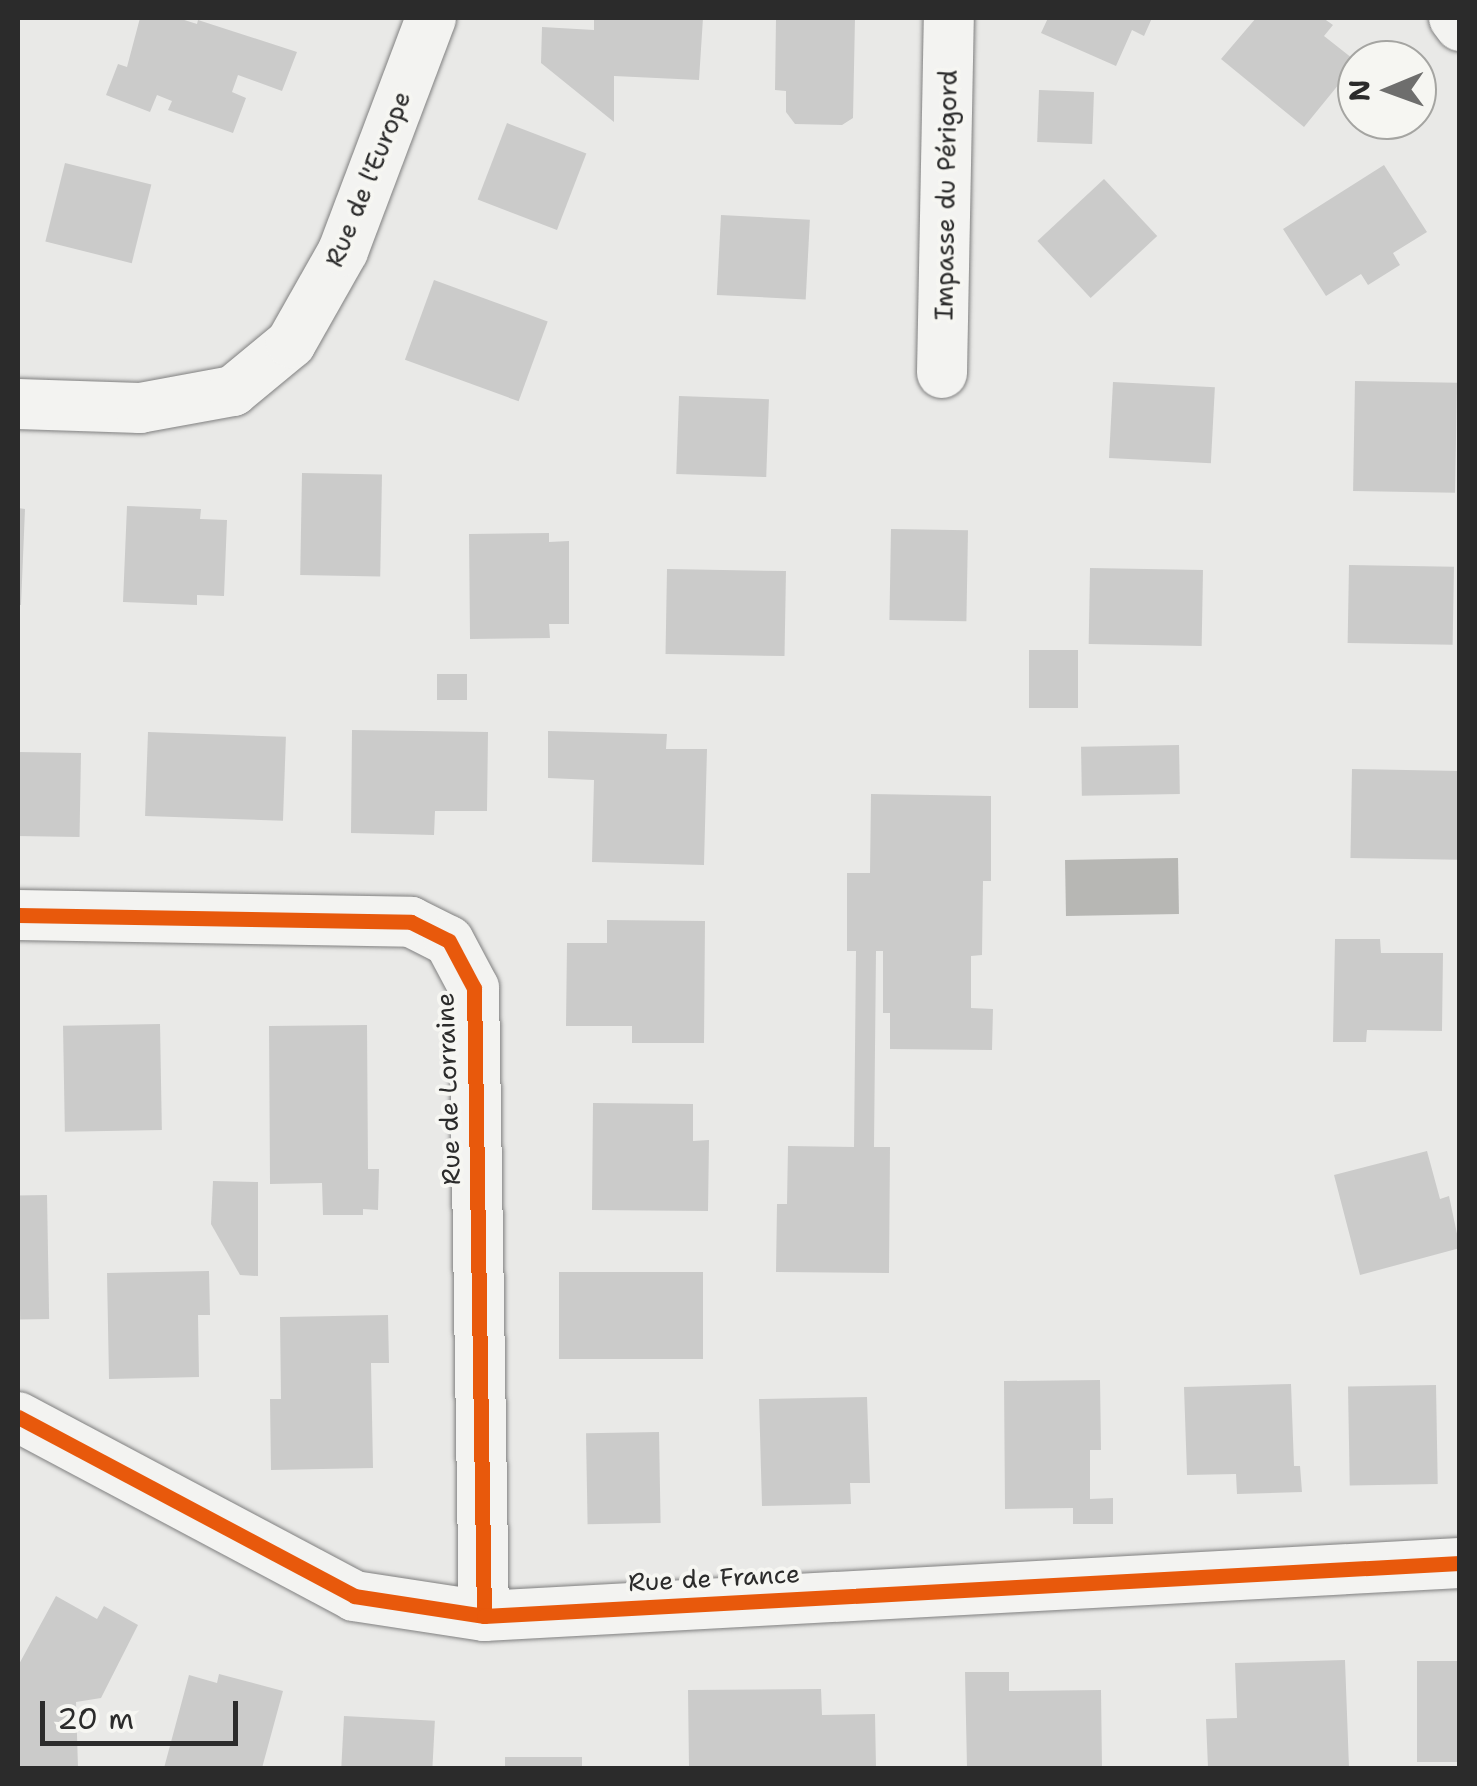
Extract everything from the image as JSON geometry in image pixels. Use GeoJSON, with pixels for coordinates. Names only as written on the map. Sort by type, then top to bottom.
{"type":"FeatureCollection","features":[{"type":"Feature","properties":{"kind":"street","name":"Rue de l'Europe"},"geometry":{"type":"LineString","coordinates":[[18,404],[140,408],[233,392],[291,343],[343,251],[431,18]]}},
{"type":"Feature","properties":{"kind":"street","name":"Impasse du Périgord"},"geometry":{"type":"LineString","coordinates":[[942,372],[948,18]]}},
{"type":"Feature","properties":{"kind":"street"},"geometry":{"type":"LineString","coordinates":[[1454,18],[1460,26]]}},
{"type":"Feature","properties":{"kind":"street","name":"Rue de Lorraine"},"geometry":{"type":"LineString","coordinates":[[18,915],[412,922],[449,942],[474,988],[484,1616]]}},
{"type":"Feature","properties":{"kind":"street","name":"Rue de France"},"geometry":{"type":"LineString","coordinates":[[18,1417],[354,1596],[484,1616],[1460,1564]]}},
{"type":"Feature","properties":{"kind":"shaded area"},"geometry":{"type":"Polygon","coordinates":[[[1178,858],[1179,914],[1066,916],[1065,860],[1178,858]]]}},
{"type":"Feature","properties":{"kind":"building"},"geometry":{"type":"Polygon","coordinates":[[[140,18],[178,18],[197,24],[198,20],[297,52],[282,91],[238,75],[232,92],[246,98],[233,133],[168,110],[172,101],[157,95],[150,112],[106,95],[118,64],[127,67],[140,18]]]}},
{"type":"Feature","properties":{"kind":"building"},"geometry":{"type":"Polygon","coordinates":[[[594,18],[703,18],[699,80],[614,76],[614,122],[541,63],[542,27],[594,30],[594,18]]]}},
{"type":"Feature","properties":{"kind":"building"},"geometry":{"type":"Polygon","coordinates":[[[776,18],[855,18],[853,118],[842,125],[795,124],[786,112],[786,91],[775,90],[776,18]]]}},
{"type":"Feature","properties":{"kind":"building"},"geometry":{"type":"Polygon","coordinates":[[[1048,18],[1152,18],[1144,36],[1132,30],[1116,66],[1041,33],[1048,18]]]}},
{"type":"Feature","properties":{"kind":"building"},"geometry":{"type":"Polygon","coordinates":[[[1256,18],[1323,18],[1333,25],[1324,36],[1337,46],[1337,87],[1304,127],[1221,59],[1256,18]]]}},
{"type":"Feature","properties":{"kind":"building"},"geometry":{"type":"Polygon","coordinates":[[[1039,90],[1094,92],[1092,144],[1037,142],[1039,90]]]}},
{"type":"Feature","properties":{"kind":"building"},"geometry":{"type":"Polygon","coordinates":[[[507,123],[586,153],[557,230],[478,200],[507,123]]]}},
{"type":"Feature","properties":{"kind":"building"},"geometry":{"type":"Polygon","coordinates":[[[65,163],[151,185],[132,263],[45,242],[65,163]]]}},
{"type":"Feature","properties":{"kind":"building"},"geometry":{"type":"Polygon","coordinates":[[[1384,165],[1427,232],[1393,253],[1400,265],[1368,285],[1361,274],[1326,296],[1283,229],[1384,165]]]}},
{"type":"Feature","properties":{"kind":"building"},"geometry":{"type":"Polygon","coordinates":[[[1104,179],[1157,236],[1091,298],[1037,241],[1104,179]]]}},
{"type":"Feature","properties":{"kind":"building"},"geometry":{"type":"Polygon","coordinates":[[[721,215],[810,220],[806,300],[717,295],[721,215]]]}},
{"type":"Feature","properties":{"kind":"building"},"geometry":{"type":"Polygon","coordinates":[[[434,280],[548,321],[519,401],[405,360],[434,280]]]}},
{"type":"Feature","properties":{"kind":"building"},"geometry":{"type":"Polygon","coordinates":[[[1355,381],[1457,383],[1455,493],[1353,491],[1355,381]]]}},
{"type":"Feature","properties":{"kind":"building"},"geometry":{"type":"Polygon","coordinates":[[[1113,382],[1215,387],[1211,463],[1109,458],[1113,382]]]}},
{"type":"Feature","properties":{"kind":"building"},"geometry":{"type":"Polygon","coordinates":[[[679,396],[769,399],[766,477],[676,474],[679,396]]]}},
{"type":"Feature","properties":{"kind":"building"},"geometry":{"type":"Polygon","coordinates":[[[302,473],[382,474],[380,576],[300,575],[302,473]]]}},
{"type":"Feature","properties":{"kind":"building"},"geometry":{"type":"Polygon","coordinates":[[[127,506],[201,509],[200,519],[227,520],[224,596],[197,595],[197,605],[123,602],[127,506]]]}},
{"type":"Feature","properties":{"kind":"building"},"geometry":{"type":"Polygon","coordinates":[[[18,508],[25,509],[21,605],[18,605],[18,508]]]}},
{"type":"Feature","properties":{"kind":"building"},"geometry":{"type":"Polygon","coordinates":[[[891,529],[968,530],[966,621],[889,620],[891,529]]]}},
{"type":"Feature","properties":{"kind":"building"},"geometry":{"type":"Polygon","coordinates":[[[549,533],[549,542],[569,541],[569,624],[549,624],[550,638],[470,639],[469,534],[549,533]]]}},
{"type":"Feature","properties":{"kind":"building"},"geometry":{"type":"Polygon","coordinates":[[[1349,565],[1454,567],[1453,645],[1348,643],[1349,565]]]}},
{"type":"Feature","properties":{"kind":"building"},"geometry":{"type":"Polygon","coordinates":[[[1090,568],[1203,570],[1202,646],[1089,644],[1090,568]]]}},
{"type":"Feature","properties":{"kind":"building"},"geometry":{"type":"Polygon","coordinates":[[[667,569],[786,571],[784,656],[666,654],[667,569]]]}},
{"type":"Feature","properties":{"kind":"building"},"geometry":{"type":"Polygon","coordinates":[[[1029,650],[1078,650],[1078,708],[1029,708],[1029,650]]]}},
{"type":"Feature","properties":{"kind":"building"},"geometry":{"type":"Polygon","coordinates":[[[437,674],[467,674],[467,700],[437,700],[437,674]]]}},
{"type":"Feature","properties":{"kind":"building"},"geometry":{"type":"Polygon","coordinates":[[[352,730],[488,732],[487,811],[435,811],[434,835],[351,833],[352,730]]]}},
{"type":"Feature","properties":{"kind":"building"},"geometry":{"type":"Polygon","coordinates":[[[548,731],[667,734],[666,749],[707,749],[704,865],[592,862],[594,780],[548,778],[548,731]]]}},
{"type":"Feature","properties":{"kind":"building"},"geometry":{"type":"Polygon","coordinates":[[[148,732],[286,737],[283,821],[145,816],[148,732]]]}},
{"type":"Feature","properties":{"kind":"building"},"geometry":{"type":"Polygon","coordinates":[[[1179,745],[1180,794],[1082,796],[1081,747],[1179,745]]]}},
{"type":"Feature","properties":{"kind":"building"},"geometry":{"type":"Polygon","coordinates":[[[18,752],[81,753],[80,837],[18,836],[18,752]]]}},
{"type":"Feature","properties":{"kind":"building"},"geometry":{"type":"Polygon","coordinates":[[[1352,769],[1460,771],[1458,860],[1350,858],[1352,769]]]}},
{"type":"Feature","properties":{"kind":"building"},"geometry":{"type":"Polygon","coordinates":[[[871,794],[991,796],[991,881],[983,881],[982,955],[971,956],[971,1008],[993,1009],[992,1050],[890,1049],[890,1013],[883,1013],[883,951],[876,951],[874,1147],[890,1147],[889,1273],[776,1272],[777,1204],[787,1204],[788,1146],[854,1147],[856,951],[847,951],[847,873],[870,873],[871,794]]]}},
{"type":"Feature","properties":{"kind":"building"},"geometry":{"type":"Polygon","coordinates":[[[607,920],[705,921],[704,1043],[632,1043],[632,1026],[566,1026],[567,943],[607,943],[607,920]]]}},
{"type":"Feature","properties":{"kind":"building"},"geometry":{"type":"Polygon","coordinates":[[[1335,939],[1380,939],[1381,953],[1443,953],[1442,1031],[1367,1030],[1366,1042],[1333,1042],[1335,939]]]}},
{"type":"Feature","properties":{"kind":"building"},"geometry":{"type":"Polygon","coordinates":[[[160,1024],[162,1130],[65,1132],[63,1026],[160,1024]]]}},
{"type":"Feature","properties":{"kind":"building"},"geometry":{"type":"Polygon","coordinates":[[[367,1025],[368,1169],[379,1169],[378,1210],[363,1209],[363,1215],[323,1215],[322,1183],[270,1184],[269,1026],[367,1025]]]}},
{"type":"Feature","properties":{"kind":"building"},"geometry":{"type":"Polygon","coordinates":[[[593,1103],[693,1104],[693,1141],[709,1140],[708,1211],[592,1210],[593,1103]]]}},
{"type":"Feature","properties":{"kind":"building"},"geometry":{"type":"Polygon","coordinates":[[[1427,1151],[1440,1199],[1449,1196],[1460,1248],[1360,1275],[1334,1175],[1427,1151]]]}},
{"type":"Feature","properties":{"kind":"building"},"geometry":{"type":"Polygon","coordinates":[[[213,1181],[258,1182],[258,1276],[240,1275],[211,1224],[213,1181]]]}},
{"type":"Feature","properties":{"kind":"building"},"geometry":{"type":"Polygon","coordinates":[[[47,1195],[49,1319],[20,1319],[18,1196],[47,1195]]]}},
{"type":"Feature","properties":{"kind":"building"},"geometry":{"type":"Polygon","coordinates":[[[209,1271],[210,1315],[198,1315],[199,1377],[109,1379],[107,1273],[209,1271]]]}},
{"type":"Feature","properties":{"kind":"building"},"geometry":{"type":"Polygon","coordinates":[[[559,1272],[703,1272],[703,1359],[559,1359],[559,1272]]]}},
{"type":"Feature","properties":{"kind":"building"},"geometry":{"type":"Polygon","coordinates":[[[388,1315],[389,1363],[371,1363],[373,1468],[271,1470],[270,1399],[281,1399],[280,1317],[388,1315]]]}},
{"type":"Feature","properties":{"kind":"building"},"geometry":{"type":"Polygon","coordinates":[[[1100,1380],[1101,1450],[1090,1450],[1090,1499],[1113,1498],[1113,1524],[1073,1524],[1073,1508],[1005,1509],[1004,1381],[1100,1380]]]}},
{"type":"Feature","properties":{"kind":"building"},"geometry":{"type":"Polygon","coordinates":[[[1291,1384],[1294,1466],[1300,1466],[1302,1492],[1237,1494],[1236,1474],[1187,1475],[1184,1387],[1291,1384]]]}},
{"type":"Feature","properties":{"kind":"building"},"geometry":{"type":"Polygon","coordinates":[[[1436,1385],[1438,1484],[1350,1486],[1348,1387],[1436,1385]]]}},
{"type":"Feature","properties":{"kind":"building"},"geometry":{"type":"Polygon","coordinates":[[[867,1397],[870,1483],[850,1483],[851,1504],[762,1506],[759,1399],[867,1397]]]}},
{"type":"Feature","properties":{"kind":"building"},"geometry":{"type":"Polygon","coordinates":[[[659,1432],[661,1523],[588,1524],[586,1433],[659,1432]]]}},
{"type":"Feature","properties":{"kind":"building"},"geometry":{"type":"Polygon","coordinates":[[[56,1596],[97,1619],[104,1606],[138,1625],[101,1698],[76,1702],[78,1768],[18,1768],[18,1666],[56,1596]]]}},
{"type":"Feature","properties":{"kind":"building"},"geometry":{"type":"Polygon","coordinates":[[[1345,1660],[1349,1768],[1208,1768],[1206,1719],[1237,1718],[1235,1663],[1345,1660]]]}},
{"type":"Feature","properties":{"kind":"building"},"geometry":{"type":"Polygon","coordinates":[[[1417,1661],[1460,1661],[1460,1762],[1417,1762],[1417,1661]]]}},
{"type":"Feature","properties":{"kind":"building"},"geometry":{"type":"Polygon","coordinates":[[[965,1672],[1009,1672],[1009,1691],[1101,1690],[1102,1768],[967,1768],[965,1672]]]}},
{"type":"Feature","properties":{"kind":"building"},"geometry":{"type":"Polygon","coordinates":[[[219,1674],[283,1691],[262,1768],[164,1768],[189,1675],[217,1683],[219,1674]]]}},
{"type":"Feature","properties":{"kind":"building"},"geometry":{"type":"Polygon","coordinates":[[[821,1689],[822,1715],[875,1714],[876,1768],[689,1768],[688,1690],[821,1689]]]}},
{"type":"Feature","properties":{"kind":"building"},"geometry":{"type":"Polygon","coordinates":[[[344,1716],[435,1721],[432,1768],[341,1768],[344,1716]]]}},
{"type":"Feature","properties":{"kind":"building"},"geometry":{"type":"Polygon","coordinates":[[[505,1757],[582,1757],[582,1768],[505,1768],[505,1757]]]}},
{"type":"Feature","properties":{"kind":"cycle path"},"geometry":{"type":"LineString","coordinates":[[18,915],[411,922],[449,941],[474,988],[484,1616]]}},
{"type":"Feature","properties":{"kind":"cycle path"},"geometry":{"type":"LineString","coordinates":[[18,1417],[354,1596],[484,1616],[1460,1563]]}}]}
